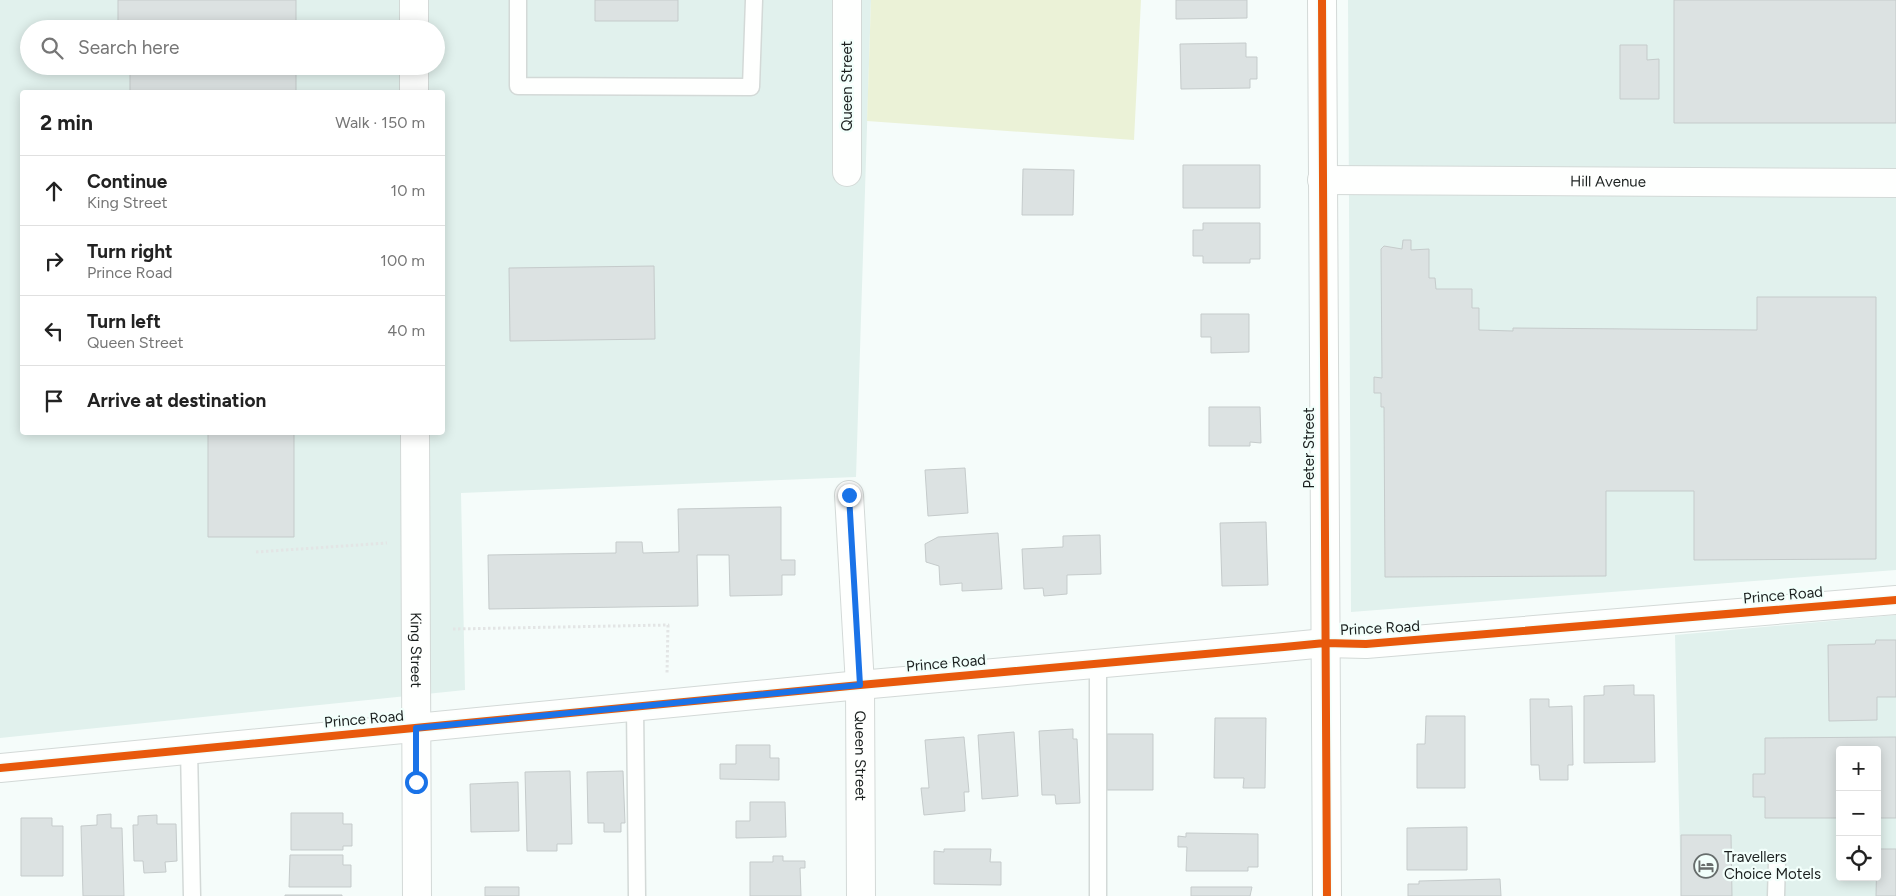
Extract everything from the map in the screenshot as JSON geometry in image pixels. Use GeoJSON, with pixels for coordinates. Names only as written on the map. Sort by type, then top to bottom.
{"type":"FeatureCollection","features":[{"type":"Feature","properties":{"kind":"street"},"geometry":{"type":"LineString","coordinates":[[414,0],[414,20]]}},
{"type":"Feature","properties":{"kind":"street","name":"Queen Street"},"geometry":{"type":"LineString","coordinates":[[847,0],[847,172]]}},
{"type":"Feature","properties":{"kind":"street","name":"Peter Street"},"geometry":{"type":"LineString","coordinates":[[1322,0],[1327,896]]}},
{"type":"Feature","properties":{"kind":"street"},"geometry":{"type":"LineString","coordinates":[[414,75],[414,90]]}},
{"type":"Feature","properties":{"kind":"street","name":"Hill Avenue"},"geometry":{"type":"LineString","coordinates":[[1322,180],[1896,183]]}},
{"type":"Feature","properties":{"kind":"street","name":"King Street"},"geometry":{"type":"LineString","coordinates":[[415,435],[417,896]]}},
{"type":"Feature","properties":{"kind":"street","name":"Queen Street"},"geometry":{"type":"LineString","coordinates":[[849,495],[860,685],[861,896]]}},
{"type":"Feature","properties":{"kind":"street","name":"Prince Road"},"geometry":{"type":"LineString","coordinates":[[0,768],[666,703],[1325,643],[1366,644],[1896,600]]}},
{"type":"Feature","properties":{"kind":"lane"},"geometry":{"type":"LineString","coordinates":[[518,0],[518,86],[741,87],[751,87],[754,0]]}},
{"type":"Feature","properties":{"kind":"lane"},"geometry":{"type":"LineString","coordinates":[[1098,664],[1098,896]]}},
{"type":"Feature","properties":{"kind":"lane"},"geometry":{"type":"LineString","coordinates":[[635,706],[637,896]]}},
{"type":"Feature","properties":{"kind":"lane"},"geometry":{"type":"LineString","coordinates":[[190,750],[192,896]]}},
{"type":"Feature","properties":{"kind":"lane"},"geometry":{"type":"LineString","coordinates":[[1776,896],[1777,861]]}},
{"type":"Feature","properties":{"kind":"path"},"geometry":{"type":"LineString","coordinates":[[256,552],[416,543]]}},
{"type":"Feature","properties":{"kind":"path"},"geometry":{"type":"LineString","coordinates":[[453,629],[668,625],[666,703]]}},
{"type":"Feature","properties":{"kind":"shaded area"},"geometry":{"type":"Polygon","coordinates":[[[0,0],[871,0],[856,477],[461,493],[465,690],[0,738],[0,0]]]}},
{"type":"Feature","properties":{"kind":"shaded area"},"geometry":{"type":"Polygon","coordinates":[[[1348,0],[1896,0],[1896,570],[1351,612],[1348,0]]]}},
{"type":"Feature","properties":{"kind":"shaded area"},"geometry":{"type":"Polygon","coordinates":[[[1896,615],[1896,896],[1681,896],[1675,635],[1896,615]]]}},
{"type":"Feature","properties":{"kind":"green space"},"geometry":{"type":"Polygon","coordinates":[[[871,0],[1141,0],[1134,140],[867,121],[871,0]]]}},
{"type":"Feature","properties":{"kind":"building"},"geometry":{"type":"Polygon","coordinates":[[[118,0],[296,0],[296,20],[118,20],[118,0]]]}},
{"type":"Feature","properties":{"kind":"building"},"geometry":{"type":"Polygon","coordinates":[[[595,0],[678,0],[678,21],[595,21],[595,0]]]}},
{"type":"Feature","properties":{"kind":"building"},"geometry":{"type":"Polygon","coordinates":[[[1176,0],[1247,0],[1247,18],[1176,19],[1176,0]]]}},
{"type":"Feature","properties":{"kind":"building"},"geometry":{"type":"Polygon","coordinates":[[[1674,0],[1896,0],[1896,123],[1674,123],[1674,0]]]}},
{"type":"Feature","properties":{"kind":"building"},"geometry":{"type":"Polygon","coordinates":[[[1246,43],[1246,57],[1257,57],[1257,79],[1250,79],[1250,88],[1181,89],[1180,44],[1246,43]]]}},
{"type":"Feature","properties":{"kind":"building"},"geometry":{"type":"Polygon","coordinates":[[[1620,45],[1647,45],[1647,60],[1659,59],[1659,99],[1620,99],[1620,45]]]}},
{"type":"Feature","properties":{"kind":"building"},"geometry":{"type":"Polygon","coordinates":[[[130,75],[296,75],[296,90],[130,90],[130,75]]]}},
{"type":"Feature","properties":{"kind":"building"},"geometry":{"type":"Polygon","coordinates":[[[1183,165],[1260,165],[1260,208],[1183,208],[1183,165]]]}},
{"type":"Feature","properties":{"kind":"building"},"geometry":{"type":"Polygon","coordinates":[[[1023,169],[1074,170],[1073,215],[1022,215],[1023,169]]]}},
{"type":"Feature","properties":{"kind":"building"},"geometry":{"type":"Polygon","coordinates":[[[1203,223],[1260,223],[1260,259],[1250,259],[1250,263],[1203,263],[1203,256],[1193,256],[1193,230],[1203,230],[1203,223]]]}},
{"type":"Feature","properties":{"kind":"building"},"geometry":{"type":"Polygon","coordinates":[[[1403,240],[1411,240],[1411,250],[1429,249],[1429,278],[1435,278],[1436,289],[1472,289],[1472,308],[1479,308],[1479,330],[1513,331],[1513,328],[1757,330],[1757,297],[1876,297],[1876,559],[1694,560],[1694,491],[1606,491],[1606,576],[1385,577],[1384,407],[1381,407],[1381,393],[1374,393],[1374,377],[1382,378],[1381,249],[1384,246],[1402,249],[1403,240]]]}},
{"type":"Feature","properties":{"kind":"building"},"geometry":{"type":"Polygon","coordinates":[[[654,266],[655,339],[510,341],[509,268],[654,266]]]}},
{"type":"Feature","properties":{"kind":"building"},"geometry":{"type":"Polygon","coordinates":[[[1201,314],[1249,314],[1249,352],[1211,353],[1211,337],[1201,337],[1201,314]]]}},
{"type":"Feature","properties":{"kind":"building"},"geometry":{"type":"Polygon","coordinates":[[[1209,407],[1260,407],[1261,443],[1250,442],[1250,446],[1209,446],[1209,407]]]}},
{"type":"Feature","properties":{"kind":"building"},"geometry":{"type":"Polygon","coordinates":[[[208,435],[294,435],[294,537],[208,537],[208,435]]]}},
{"type":"Feature","properties":{"kind":"building"},"geometry":{"type":"Polygon","coordinates":[[[965,468],[968,513],[928,516],[925,470],[965,468]]]}},
{"type":"Feature","properties":{"kind":"building"},"geometry":{"type":"Polygon","coordinates":[[[781,507],[781,560],[795,560],[795,575],[782,575],[782,595],[730,596],[729,555],[697,555],[698,606],[489,609],[488,555],[616,553],[616,542],[642,542],[643,553],[679,552],[678,509],[781,507]]]}},
{"type":"Feature","properties":{"kind":"building"},"geometry":{"type":"Polygon","coordinates":[[[1266,522],[1268,585],[1222,586],[1220,523],[1266,522]]]}},
{"type":"Feature","properties":{"kind":"building"},"geometry":{"type":"Polygon","coordinates":[[[998,533],[1002,589],[962,591],[962,583],[940,585],[939,566],[926,562],[925,544],[938,537],[998,533]]]}},
{"type":"Feature","properties":{"kind":"building"},"geometry":{"type":"Polygon","coordinates":[[[1100,535],[1101,574],[1067,575],[1067,594],[1044,596],[1043,588],[1024,589],[1022,549],[1063,547],[1063,536],[1100,535]]]}},
{"type":"Feature","properties":{"kind":"building"},"geometry":{"type":"Polygon","coordinates":[[[1876,640],[1896,640],[1896,697],[1877,697],[1877,720],[1829,721],[1828,645],[1875,644],[1876,640]]]}},
{"type":"Feature","properties":{"kind":"building"},"geometry":{"type":"Polygon","coordinates":[[[1634,685],[1634,695],[1654,695],[1655,762],[1584,763],[1584,696],[1604,695],[1604,686],[1634,685]]]}},
{"type":"Feature","properties":{"kind":"building"},"geometry":{"type":"Polygon","coordinates":[[[1530,699],[1549,699],[1549,707],[1572,706],[1573,765],[1568,765],[1568,780],[1540,780],[1539,765],[1531,765],[1530,699]]]}},
{"type":"Feature","properties":{"kind":"building"},"geometry":{"type":"Polygon","coordinates":[[[1426,716],[1465,716],[1465,788],[1417,788],[1417,744],[1425,744],[1426,716]]]}},
{"type":"Feature","properties":{"kind":"building"},"geometry":{"type":"Polygon","coordinates":[[[1215,718],[1266,718],[1265,788],[1243,788],[1244,778],[1214,778],[1215,718]]]}},
{"type":"Feature","properties":{"kind":"building"},"geometry":{"type":"Polygon","coordinates":[[[1073,729],[1073,739],[1077,739],[1080,803],[1056,804],[1055,795],[1042,795],[1039,731],[1073,729]]]}},
{"type":"Feature","properties":{"kind":"building"},"geometry":{"type":"Polygon","coordinates":[[[1014,732],[1018,796],[982,799],[978,735],[1014,732]]]}},
{"type":"Feature","properties":{"kind":"building"},"geometry":{"type":"Polygon","coordinates":[[[1107,734],[1153,734],[1153,790],[1107,790],[1107,734]]]}},
{"type":"Feature","properties":{"kind":"building"},"geometry":{"type":"Polygon","coordinates":[[[964,737],[969,792],[964,792],[965,811],[924,815],[921,788],[929,788],[925,740],[964,737]]]}},
{"type":"Feature","properties":{"kind":"building"},"geometry":{"type":"Polygon","coordinates":[[[1896,737],[1896,818],[1881,818],[1881,746],[1836,746],[1836,818],[1765,818],[1765,797],[1753,797],[1753,774],[1765,774],[1765,738],[1896,737]]]}},
{"type":"Feature","properties":{"kind":"building"},"geometry":{"type":"Polygon","coordinates":[[[736,745],[770,745],[770,758],[779,758],[779,780],[720,779],[720,764],[736,764],[736,745]]]}},
{"type":"Feature","properties":{"kind":"building"},"geometry":{"type":"Polygon","coordinates":[[[570,771],[572,844],[557,844],[557,851],[527,851],[525,772],[570,771]]]}},
{"type":"Feature","properties":{"kind":"building"},"geometry":{"type":"Polygon","coordinates":[[[623,771],[625,823],[621,823],[621,832],[604,832],[604,823],[588,823],[587,772],[623,771]]]}},
{"type":"Feature","properties":{"kind":"building"},"geometry":{"type":"Polygon","coordinates":[[[518,782],[519,831],[471,832],[470,784],[518,782]]]}},
{"type":"Feature","properties":{"kind":"building"},"geometry":{"type":"Polygon","coordinates":[[[750,802],[785,802],[786,837],[736,838],[736,821],[750,821],[750,802]]]}},
{"type":"Feature","properties":{"kind":"building"},"geometry":{"type":"Polygon","coordinates":[[[291,813],[343,813],[343,824],[352,824],[352,846],[343,846],[343,850],[291,850],[291,813]]]}},
{"type":"Feature","properties":{"kind":"building"},"geometry":{"type":"Polygon","coordinates":[[[111,814],[111,828],[122,828],[124,896],[83,896],[81,826],[97,825],[97,815],[111,814]]]}},
{"type":"Feature","properties":{"kind":"building"},"geometry":{"type":"Polygon","coordinates":[[[157,815],[157,824],[176,824],[177,861],[165,862],[166,872],[144,873],[143,861],[134,861],[133,825],[138,825],[138,816],[157,815]]]}},
{"type":"Feature","properties":{"kind":"building"},"geometry":{"type":"Polygon","coordinates":[[[21,818],[52,818],[52,826],[63,826],[63,876],[21,876],[21,818]]]}},
{"type":"Feature","properties":{"kind":"building"},"geometry":{"type":"Polygon","coordinates":[[[1467,827],[1467,870],[1407,870],[1407,828],[1467,827]]]}},
{"type":"Feature","properties":{"kind":"building"},"geometry":{"type":"Polygon","coordinates":[[[1186,833],[1258,834],[1258,867],[1248,867],[1248,871],[1186,871],[1187,847],[1178,847],[1178,836],[1186,837],[1186,833]]]}},
{"type":"Feature","properties":{"kind":"building","name":"Travellers Choice Motels"},"geometry":{"type":"Polygon","coordinates":[[[1681,835],[1731,835],[1732,896],[1681,896],[1681,835]]]}},
{"type":"Feature","properties":{"kind":"building"},"geometry":{"type":"Polygon","coordinates":[[[944,849],[991,849],[990,862],[1001,862],[1001,885],[934,884],[934,851],[944,852],[944,849]]]}},
{"type":"Feature","properties":{"kind":"building"},"geometry":{"type":"Polygon","coordinates":[[[1881,849],[1896,849],[1896,896],[1876,896],[1876,881],[1881,881],[1881,849]]]}},
{"type":"Feature","properties":{"kind":"building"},"geometry":{"type":"Polygon","coordinates":[[[290,855],[343,855],[343,865],[351,865],[351,887],[289,887],[290,855]]]}},
{"type":"Feature","properties":{"kind":"building"},"geometry":{"type":"Polygon","coordinates":[[[773,856],[783,856],[783,861],[805,861],[805,868],[800,868],[801,896],[750,896],[750,862],[773,862],[773,856]]]}},
{"type":"Feature","properties":{"kind":"building"},"geometry":{"type":"Polygon","coordinates":[[[1500,879],[1501,896],[1408,896],[1408,884],[1419,884],[1419,881],[1500,879]]]}},
{"type":"Feature","properties":{"kind":"building"},"geometry":{"type":"Polygon","coordinates":[[[485,887],[519,887],[519,896],[485,896],[485,887]]]}},
{"type":"Feature","properties":{"kind":"building"},"geometry":{"type":"Polygon","coordinates":[[[1191,887],[1252,887],[1250,896],[1191,896],[1191,887]]]}},
{"type":"Feature","properties":{"kind":"building"},"geometry":{"type":"Polygon","coordinates":[[[342,895],[342,896],[285,896],[342,895]]]}},
{"type":"Feature","properties":{"kind":"cycle path"},"geometry":{"type":"LineString","coordinates":[[1322,0],[1327,896]]}},
{"type":"Feature","properties":{"kind":"cycle path"},"geometry":{"type":"LineString","coordinates":[[0,768],[860,685],[1325,643],[1366,644],[1896,600]]}},
{"type":"Feature","properties":{"kind":"place","name":"Travellers Choice Motels"},"geometry":{"type":"Point","coordinates":[1706,866]}},
{"type":"Feature","properties":{"kind":"route"},"geometry":{"type":"LineString","coordinates":[[416,782],[416,728],[860,685],[849,495]]}}]}
